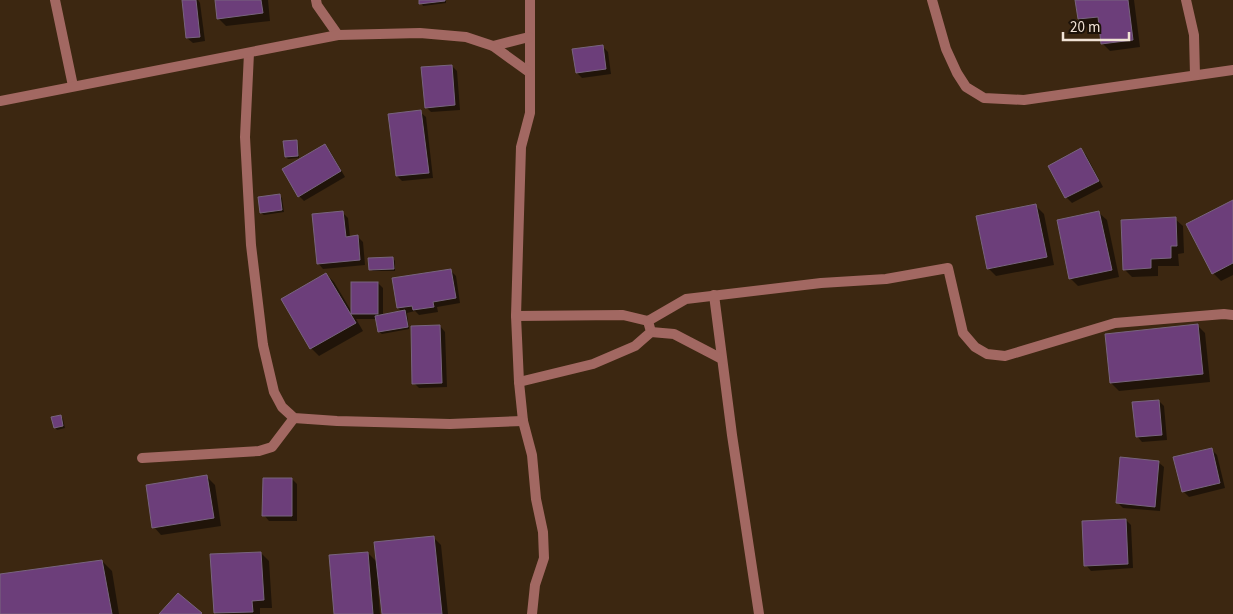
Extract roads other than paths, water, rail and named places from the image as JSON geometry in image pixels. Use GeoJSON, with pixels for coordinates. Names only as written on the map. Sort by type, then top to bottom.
{"type":"FeatureCollection","features":[{"type":"Feature","properties":{"kind":"street"},"geometry":{"type":"LineString","coordinates":[[55,0],[73,86]]}},
{"type":"Feature","properties":{"kind":"street"},"geometry":{"type":"LineString","coordinates":[[316,0],[317,5],[338,35]]}},
{"type":"Feature","properties":{"kind":"street"},"geometry":{"type":"LineString","coordinates":[[530,0],[530,113],[521,148],[516,316],[523,421],[532,455],[544,558],[535,585],[532,614]]}},
{"type":"Feature","properties":{"kind":"street"},"geometry":{"type":"LineString","coordinates":[[932,0],[946,49],[957,73],[966,87],[984,98],[1024,100],[1233,70]]}},
{"type":"Feature","properties":{"kind":"street"},"geometry":{"type":"LineString","coordinates":[[1186,0],[1194,35],[1196,75]]}},
{"type":"Feature","properties":{"kind":"street"},"geometry":{"type":"LineString","coordinates":[[0,101],[338,35],[420,33],[466,37],[493,46],[529,72]]}},
{"type":"Feature","properties":{"kind":"street"},"geometry":{"type":"LineString","coordinates":[[493,46],[530,37]]}},
{"type":"Feature","properties":{"kind":"street"},"geometry":{"type":"LineString","coordinates":[[250,52],[245,137],[251,245],[262,336],[274,392],[282,408],[294,418],[337,421],[440,424],[523,421]]}},
{"type":"Feature","properties":{"kind":"street"},"geometry":{"type":"LineString","coordinates":[[516,316],[622,315],[648,321],[686,299],[821,283],[886,279],[948,268],[963,334],[975,347],[987,354],[1005,356],[1115,324],[1224,314],[1233,315]]}},
{"type":"Feature","properties":{"kind":"street"},"geometry":{"type":"LineString","coordinates":[[714,295],[732,435],[759,614]]}},
{"type":"Feature","properties":{"kind":"street"},"geometry":{"type":"LineString","coordinates":[[648,321],[651,332]]}},
{"type":"Feature","properties":{"kind":"street"},"geometry":{"type":"LineString","coordinates":[[519,382],[593,364],[635,346],[651,332],[674,334],[722,359]]}},
{"type":"Feature","properties":{"kind":"street"},"geometry":{"type":"LineString","coordinates":[[142,458],[259,450],[272,447],[294,418]]}}]}
